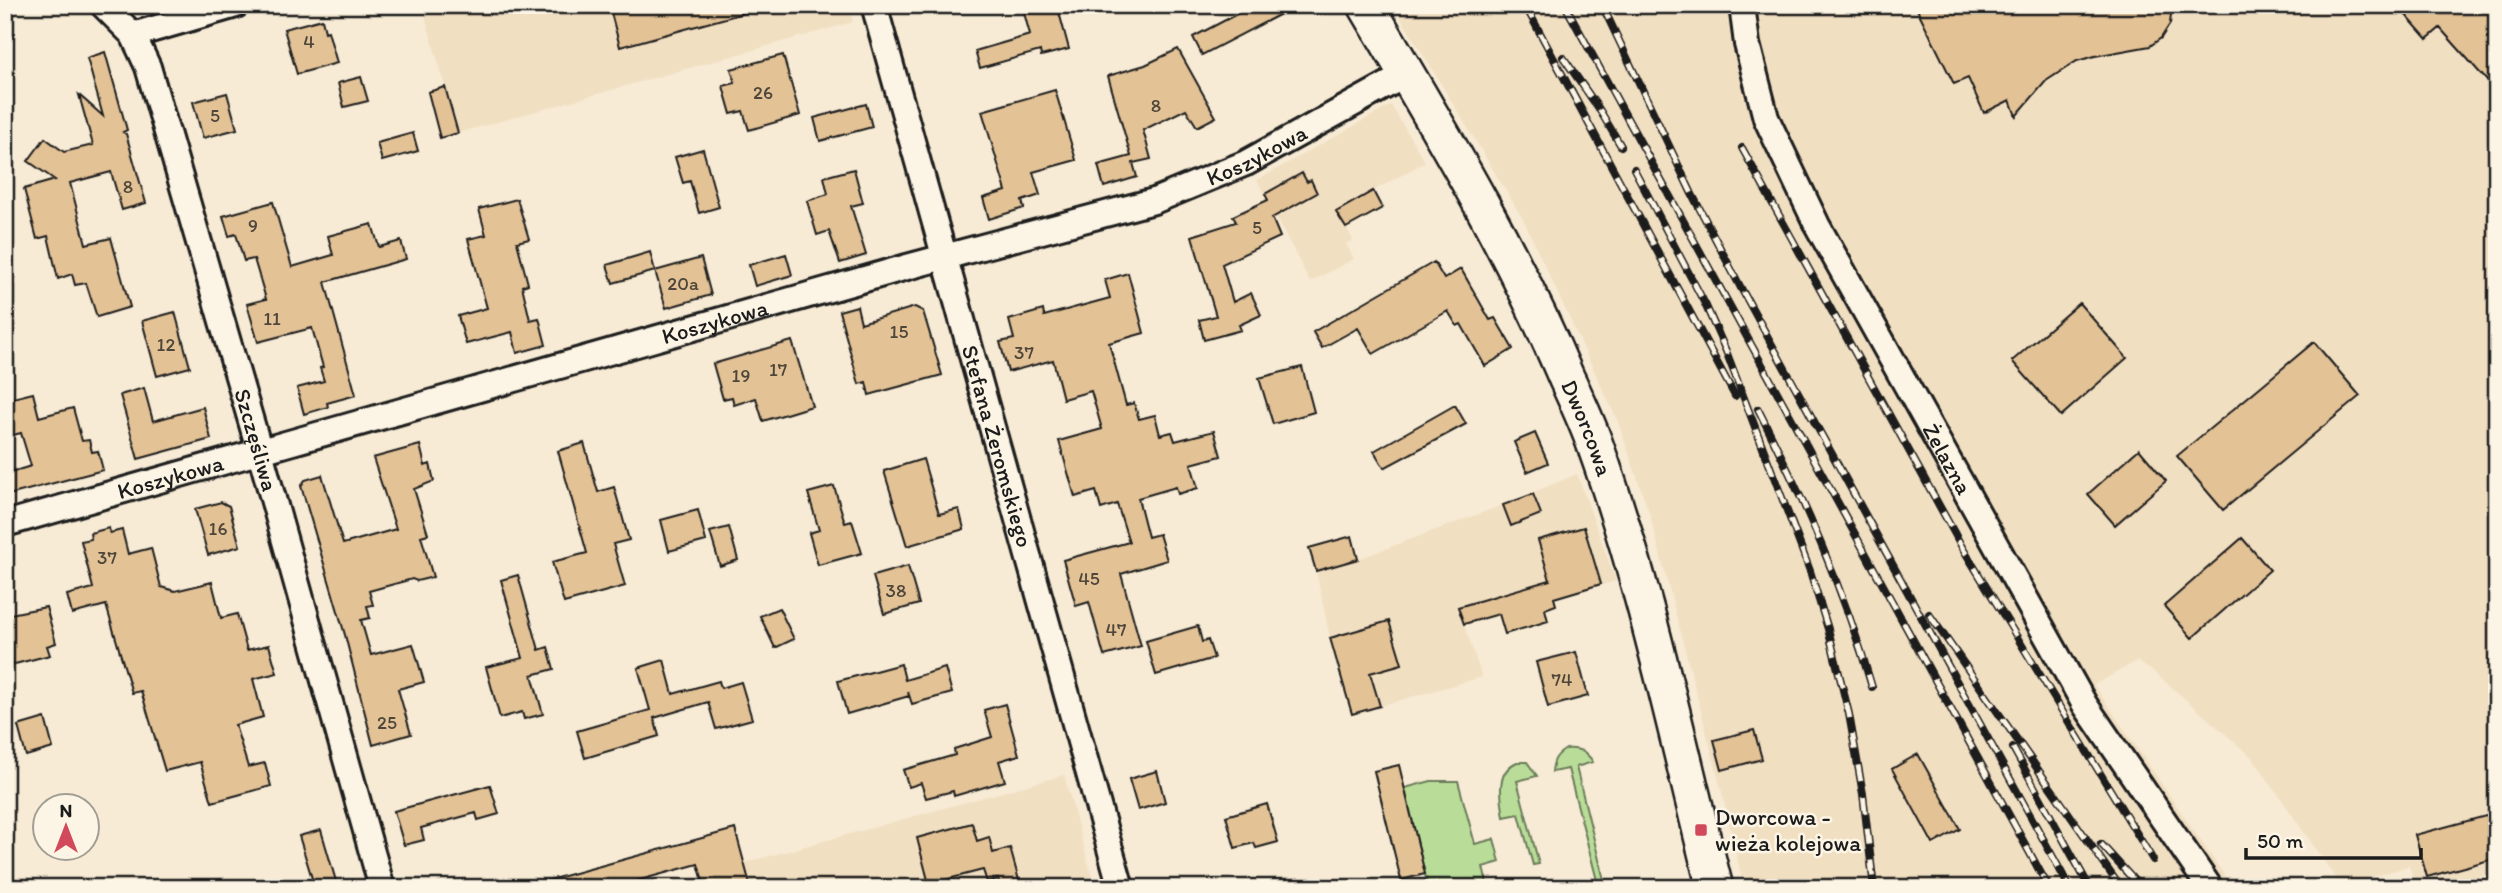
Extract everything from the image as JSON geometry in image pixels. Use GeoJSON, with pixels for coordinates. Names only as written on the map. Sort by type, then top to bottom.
{"type":"FeatureCollection","features":[{"type":"Feature","properties":{"kind":"street","name":"Szczęśliwa"},"geometry":{"type":"LineString","coordinates":[[103,5],[133,35],[148,67],[260,452],[382,888]]}},
{"type":"Feature","properties":{"kind":"street"},"geometry":{"type":"LineString","coordinates":[[133,35],[236,5]]}},
{"type":"Feature","properties":{"kind":"street","name":"Stefana Żeromskiego"},"geometry":{"type":"LineString","coordinates":[[874,5],[1121,888]]}},
{"type":"Feature","properties":{"kind":"street","name":"Dworcowa"},"geometry":{"type":"LineString","coordinates":[[1366,5],[1523,280],[1594,442],[1632,555],[1653,632],[1715,888]]}},
{"type":"Feature","properties":{"kind":"street","name":"Żelazna"},"geometry":{"type":"LineString","coordinates":[[1742,5],[1747,44],[1766,118],[1817,225],[2085,705],[2210,888]]}},
{"type":"Feature","properties":{"kind":"street","name":"Koszykowa"},"geometry":{"type":"LineString","coordinates":[[5,524],[945,256],[1154,201],[1246,163],[1407,74]]}},
{"type":"Feature","properties":{"kind":"shaded area"},"geometry":{"type":"Polygon","coordinates":[[[422,5],[848,5],[853,22],[458,133],[422,5]]]}},
{"type":"Feature","properties":{"kind":"shaded area"},"geometry":{"type":"Polygon","coordinates":[[[1393,5],[2497,5],[2497,872],[2436,888],[2416,888],[2409,866],[2341,886],[2253,758],[2155,673],[2137,661],[2094,685],[2233,888],[1744,888],[1721,788],[1650,515],[1618,422],[1523,219],[1393,5]]]}},
{"type":"Feature","properties":{"kind":"shaded area"},"geometry":{"type":"Polygon","coordinates":[[[1391,105],[1425,162],[1337,211],[1353,240],[1346,244],[1354,259],[1310,282],[1257,180],[1391,105]]]}},
{"type":"Feature","properties":{"kind":"shaded area"},"geometry":{"type":"Polygon","coordinates":[[[1577,474],[1616,581],[1464,624],[1482,677],[1352,714],[1330,638],[1316,571],[1358,559],[1503,505],[1577,474]]]}},
{"type":"Feature","properties":{"kind":"shaded area"},"geometry":{"type":"Polygon","coordinates":[[[1064,775],[1095,888],[751,888],[744,863],[1064,775]]]}},
{"type":"Feature","properties":{"kind":"green space"},"geometry":{"type":"Polygon","coordinates":[[[1566,749],[1582,751],[1593,762],[1576,767],[1606,888],[1599,888],[1568,769],[1552,772],[1556,758],[1566,749]]]}},
{"type":"Feature","properties":{"kind":"green space"},"geometry":{"type":"Polygon","coordinates":[[[1517,762],[1527,762],[1537,776],[1517,781],[1539,864],[1533,865],[1519,814],[1504,817],[1502,779],[1510,766],[1517,762]]]}},
{"type":"Feature","properties":{"kind":"green space"},"geometry":{"type":"Polygon","coordinates":[[[1431,781],[1458,781],[1475,844],[1494,839],[1500,862],[1483,867],[1488,888],[1428,888],[1405,788],[1431,781]]]}},
{"type":"Feature","properties":{"kind":"building"},"geometry":{"type":"Polygon","coordinates":[[[609,5],[750,5],[751,11],[620,47],[609,5]]]}},
{"type":"Feature","properties":{"kind":"building"},"geometry":{"type":"Polygon","coordinates":[[[1022,5],[1057,5],[1069,49],[1041,56],[1040,51],[980,68],[975,51],[1030,35],[1022,5]]]}},
{"type":"Feature","properties":{"kind":"building"},"geometry":{"type":"Polygon","coordinates":[[[1254,5],[1298,5],[1202,55],[1193,37],[1254,5]]]}},
{"type":"Feature","properties":{"kind":"building"},"geometry":{"type":"Polygon","coordinates":[[[1915,5],[2172,5],[2170,24],[2161,38],[2150,46],[2077,61],[2046,81],[2016,116],[2010,100],[1984,113],[1968,78],[1954,84],[1915,5]]]}},
{"type":"Feature","properties":{"kind":"building"},"geometry":{"type":"Polygon","coordinates":[[[2397,5],[2497,5],[2497,92],[2440,28],[2427,39],[2397,5]]]}},
{"type":"Feature","properties":{"kind":"building"},"geometry":{"type":"Polygon","coordinates":[[[322,19],[337,63],[297,74],[284,29],[322,19]]]}},
{"type":"Feature","properties":{"kind":"building"},"geometry":{"type":"Polygon","coordinates":[[[1178,49],[1216,117],[1197,127],[1186,109],[1143,130],[1151,159],[1133,163],[1137,177],[1104,187],[1098,165],[1131,156],[1108,76],[1145,65],[1178,49]]]}},
{"type":"Feature","properties":{"kind":"building"},"geometry":{"type":"Polygon","coordinates":[[[105,52],[127,130],[123,132],[126,134],[146,203],[122,210],[111,172],[70,183],[86,244],[111,238],[130,307],[97,317],[86,283],[75,285],[72,274],[58,279],[48,236],[37,239],[24,189],[55,180],[28,161],[45,138],[64,152],[93,145],[79,95],[103,116],[87,58],[105,52]]]}},
{"type":"Feature","properties":{"kind":"building"},"geometry":{"type":"Polygon","coordinates":[[[783,55],[800,115],[749,130],[743,111],[731,114],[723,86],[735,83],[731,69],[783,55]]]}},
{"type":"Feature","properties":{"kind":"building"},"geometry":{"type":"Polygon","coordinates":[[[361,77],[368,101],[344,107],[338,83],[361,77]]]}},
{"type":"Feature","properties":{"kind":"building"},"geometry":{"type":"Polygon","coordinates":[[[445,87],[458,133],[440,138],[428,92],[445,87]]]}},
{"type":"Feature","properties":{"kind":"building"},"geometry":{"type":"Polygon","coordinates":[[[1055,90],[1076,160],[1033,172],[1040,195],[1022,201],[1024,208],[989,219],[983,198],[1006,191],[982,111],[1055,90]]]}},
{"type":"Feature","properties":{"kind":"building"},"geometry":{"type":"Polygon","coordinates":[[[227,93],[237,129],[203,138],[193,102],[227,93]]]}},
{"type":"Feature","properties":{"kind":"building"},"geometry":{"type":"Polygon","coordinates":[[[866,104],[872,127],[820,141],[814,118],[866,104]]]}},
{"type":"Feature","properties":{"kind":"building"},"geometry":{"type":"Polygon","coordinates":[[[413,133],[418,151],[382,161],[377,143],[413,133]]]}},
{"type":"Feature","properties":{"kind":"building"},"geometry":{"type":"Polygon","coordinates":[[[703,149],[719,207],[699,213],[690,181],[683,183],[675,157],[703,149]]]}},
{"type":"Feature","properties":{"kind":"building"},"geometry":{"type":"Polygon","coordinates":[[[854,169],[863,203],[851,206],[866,255],[840,263],[829,231],[817,235],[807,201],[828,194],[824,177],[854,169]]]}},
{"type":"Feature","properties":{"kind":"building"},"geometry":{"type":"Polygon","coordinates":[[[1302,173],[1307,182],[1311,180],[1317,193],[1272,218],[1280,237],[1222,264],[1233,302],[1251,293],[1261,315],[1239,325],[1241,330],[1204,340],[1199,320],[1216,316],[1192,236],[1236,222],[1233,216],[1268,200],[1265,194],[1302,173]]]}},
{"type":"Feature","properties":{"kind":"building"},"geometry":{"type":"Polygon","coordinates":[[[1373,191],[1382,208],[1346,228],[1336,212],[1373,191]]]}},
{"type":"Feature","properties":{"kind":"building"},"geometry":{"type":"Polygon","coordinates":[[[517,199],[529,239],[517,242],[528,284],[522,286],[530,320],[539,318],[546,345],[517,353],[512,332],[466,344],[458,316],[487,308],[468,239],[486,235],[479,209],[517,199]]]}},
{"type":"Feature","properties":{"kind":"building"},"geometry":{"type":"Polygon","coordinates":[[[273,202],[292,267],[333,255],[328,236],[372,224],[379,247],[401,241],[406,259],[325,282],[356,395],[327,403],[328,407],[304,414],[297,388],[324,381],[320,368],[323,367],[312,328],[258,342],[247,304],[266,299],[254,259],[244,261],[236,234],[229,236],[223,216],[273,202]]]}},
{"type":"Feature","properties":{"kind":"building"},"geometry":{"type":"Polygon","coordinates":[[[650,252],[655,271],[613,283],[607,265],[650,252]]]}},
{"type":"Feature","properties":{"kind":"building"},"geometry":{"type":"Polygon","coordinates":[[[786,254],[792,275],[755,286],[749,265],[786,254]]]}},
{"type":"Feature","properties":{"kind":"building"},"geometry":{"type":"Polygon","coordinates":[[[701,258],[711,295],[666,308],[655,271],[701,258]]]}},
{"type":"Feature","properties":{"kind":"building"},"geometry":{"type":"Polygon","coordinates":[[[1434,262],[1444,279],[1461,269],[1490,320],[1495,318],[1513,349],[1485,366],[1461,324],[1457,326],[1448,311],[1373,354],[1358,328],[1322,348],[1313,332],[1434,262]]]}},
{"type":"Feature","properties":{"kind":"building"},"geometry":{"type":"Polygon","coordinates":[[[1128,273],[1144,333],[1109,343],[1126,405],[1134,403],[1139,419],[1155,415],[1160,435],[1172,432],[1175,441],[1214,431],[1221,456],[1191,464],[1198,488],[1178,494],[1176,487],[1138,498],[1148,537],[1159,534],[1167,560],[1121,574],[1141,646],[1104,656],[1089,602],[1076,606],[1063,560],[1129,542],[1117,504],[1101,509],[1096,491],[1075,497],[1059,441],[1102,429],[1091,391],[1063,399],[1053,360],[1008,372],[1000,342],[1014,339],[1009,320],[1043,310],[1044,316],[1110,298],[1105,280],[1128,273]]]}},
{"type":"Feature","properties":{"kind":"building"},"geometry":{"type":"Polygon","coordinates":[[[2079,303],[2127,358],[2061,416],[2012,361],[2079,303]]]}},
{"type":"Feature","properties":{"kind":"building"},"geometry":{"type":"Polygon","coordinates":[[[857,306],[861,323],[915,307],[923,311],[942,375],[869,395],[866,382],[859,384],[839,311],[857,306]]]}},
{"type":"Feature","properties":{"kind":"building"},"geometry":{"type":"Polygon","coordinates":[[[175,312],[190,367],[157,376],[142,321],[175,312]]]}},
{"type":"Feature","properties":{"kind":"building"},"geometry":{"type":"Polygon","coordinates":[[[792,341],[812,406],[763,421],[756,398],[734,405],[732,397],[723,399],[713,364],[792,341]]]}},
{"type":"Feature","properties":{"kind":"building"},"geometry":{"type":"Polygon","coordinates":[[[2314,342],[2360,396],[2223,510],[2177,456],[2314,342]]]}},
{"type":"Feature","properties":{"kind":"building"},"geometry":{"type":"Polygon","coordinates":[[[1302,367],[1314,412],[1273,424],[1259,378],[1302,367]]]}},
{"type":"Feature","properties":{"kind":"building"},"geometry":{"type":"Polygon","coordinates":[[[144,388],[153,421],[203,407],[211,439],[138,459],[120,395],[144,388]]]}},
{"type":"Feature","properties":{"kind":"building"},"geometry":{"type":"Polygon","coordinates":[[[33,393],[39,417],[73,408],[82,441],[89,440],[92,452],[98,451],[103,470],[5,496],[5,474],[31,466],[21,433],[5,437],[5,400],[33,393]]]}},
{"type":"Feature","properties":{"kind":"building"},"geometry":{"type":"Polygon","coordinates":[[[1455,405],[1466,424],[1384,468],[1374,451],[1455,405]]]}},
{"type":"Feature","properties":{"kind":"building"},"geometry":{"type":"Polygon","coordinates":[[[1535,433],[1548,463],[1527,472],[1514,442],[1535,433]]]}},
{"type":"Feature","properties":{"kind":"building"},"geometry":{"type":"Polygon","coordinates":[[[584,443],[598,492],[614,487],[629,540],[613,544],[625,586],[564,603],[552,562],[587,553],[558,451],[584,443]]]}},
{"type":"Feature","properties":{"kind":"building"},"geometry":{"type":"Polygon","coordinates":[[[420,445],[425,466],[430,464],[434,481],[414,489],[428,534],[421,536],[433,577],[417,581],[412,579],[369,591],[373,605],[367,606],[370,618],[361,620],[371,655],[413,644],[424,682],[398,689],[411,734],[373,745],[345,635],[301,486],[305,480],[322,475],[343,544],[396,529],[373,458],[420,445]]]}},
{"type":"Feature","properties":{"kind":"building"},"geometry":{"type":"Polygon","coordinates":[[[2139,449],[2166,481],[2115,525],[2088,494],[2139,449]]]}},
{"type":"Feature","properties":{"kind":"building"},"geometry":{"type":"Polygon","coordinates":[[[923,459],[939,514],[959,509],[964,529],[907,546],[884,471],[923,459]]]}},
{"type":"Feature","properties":{"kind":"building"},"geometry":{"type":"Polygon","coordinates":[[[834,486],[845,523],[852,521],[862,553],[818,565],[809,533],[819,530],[808,493],[834,486]]]}},
{"type":"Feature","properties":{"kind":"building"},"geometry":{"type":"Polygon","coordinates":[[[1533,494],[1541,514],[1511,526],[1503,505],[1533,494]]]}},
{"type":"Feature","properties":{"kind":"building"},"geometry":{"type":"Polygon","coordinates":[[[221,502],[229,506],[240,546],[208,555],[195,509],[221,502]]]}},
{"type":"Feature","properties":{"kind":"building"},"geometry":{"type":"Polygon","coordinates":[[[698,510],[706,541],[669,551],[661,520],[698,510]]]}},
{"type":"Feature","properties":{"kind":"building"},"geometry":{"type":"Polygon","coordinates":[[[729,527],[738,560],[720,566],[710,532],[729,527]]]}},
{"type":"Feature","properties":{"kind":"building"},"geometry":{"type":"Polygon","coordinates":[[[1584,527],[1601,584],[1554,598],[1556,605],[1545,609],[1548,621],[1505,634],[1499,614],[1464,624],[1458,607],[1550,580],[1538,540],[1584,527]]]}},
{"type":"Feature","properties":{"kind":"building"},"geometry":{"type":"Polygon","coordinates":[[[109,528],[110,533],[122,530],[128,554],[151,548],[161,587],[175,591],[212,582],[221,618],[237,614],[247,650],[269,645],[277,673],[253,679],[263,717],[235,725],[248,767],[265,763],[271,786],[212,802],[200,762],[165,771],[141,691],[132,693],[106,605],[72,614],[67,595],[93,588],[81,541],[91,539],[90,533],[109,528]]]}},
{"type":"Feature","properties":{"kind":"building"},"geometry":{"type":"Polygon","coordinates":[[[1352,536],[1358,559],[1316,571],[1309,548],[1352,536]]]}},
{"type":"Feature","properties":{"kind":"building"},"geometry":{"type":"Polygon","coordinates":[[[2242,538],[2270,570],[2192,638],[2164,606],[2242,538]]]}},
{"type":"Feature","properties":{"kind":"building"},"geometry":{"type":"Polygon","coordinates":[[[908,566],[919,604],[884,614],[873,576],[908,566]]]}},
{"type":"Feature","properties":{"kind":"building"},"geometry":{"type":"Polygon","coordinates":[[[518,575],[539,650],[548,647],[554,669],[532,675],[543,714],[524,719],[522,712],[500,718],[486,667],[523,658],[501,580],[518,575]]]}},
{"type":"Feature","properties":{"kind":"building"},"geometry":{"type":"Polygon","coordinates":[[[46,607],[56,643],[47,646],[50,655],[11,665],[5,646],[5,615],[46,607]]]}},
{"type":"Feature","properties":{"kind":"building"},"geometry":{"type":"Polygon","coordinates":[[[779,608],[794,639],[775,648],[760,616],[779,608]]]}},
{"type":"Feature","properties":{"kind":"building"},"geometry":{"type":"Polygon","coordinates":[[[1389,621],[1402,664],[1370,673],[1380,706],[1352,714],[1330,638],[1389,621]]]}},
{"type":"Feature","properties":{"kind":"building"},"geometry":{"type":"Polygon","coordinates":[[[1198,626],[1202,642],[1208,640],[1214,658],[1156,675],[1146,641],[1198,626]]]}},
{"type":"Feature","properties":{"kind":"building"},"geometry":{"type":"Polygon","coordinates":[[[1576,652],[1588,696],[1548,707],[1536,662],[1576,652]]]}},
{"type":"Feature","properties":{"kind":"building"},"geometry":{"type":"Polygon","coordinates":[[[664,660],[673,694],[719,681],[721,688],[741,682],[752,719],[716,729],[708,702],[654,718],[659,736],[585,758],[577,731],[650,710],[638,668],[664,660]]]}},
{"type":"Feature","properties":{"kind":"building"},"geometry":{"type":"Polygon","coordinates":[[[901,664],[905,680],[945,668],[952,693],[912,704],[908,692],[909,696],[847,714],[838,681],[901,664]]]}},
{"type":"Feature","properties":{"kind":"building"},"geometry":{"type":"Polygon","coordinates":[[[1005,704],[1019,755],[999,761],[1005,781],[954,796],[953,791],[926,798],[921,783],[909,787],[903,770],[955,755],[954,749],[992,737],[984,710],[1005,704]]]}},
{"type":"Feature","properties":{"kind":"building"},"geometry":{"type":"Polygon","coordinates":[[[45,718],[53,748],[26,756],[18,726],[45,718]]]}},
{"type":"Feature","properties":{"kind":"building"},"geometry":{"type":"Polygon","coordinates":[[[1754,730],[1762,759],[1722,770],[1714,740],[1754,730]]]}},
{"type":"Feature","properties":{"kind":"building"},"geometry":{"type":"Polygon","coordinates":[[[1918,754],[1960,829],[1933,844],[1892,769],[1918,754]]]}},
{"type":"Feature","properties":{"kind":"building"},"geometry":{"type":"Polygon","coordinates":[[[1399,765],[1425,874],[1401,880],[1374,771],[1399,765]]]}},
{"type":"Feature","properties":{"kind":"building"},"geometry":{"type":"Polygon","coordinates":[[[1157,771],[1165,802],[1138,810],[1129,779],[1157,771]]]}},
{"type":"Feature","properties":{"kind":"building"},"geometry":{"type":"Polygon","coordinates":[[[490,785],[499,814],[478,820],[476,813],[421,828],[424,840],[404,845],[394,811],[490,785]]]}},
{"type":"Feature","properties":{"kind":"building"},"geometry":{"type":"Polygon","coordinates":[[[1267,804],[1278,842],[1256,848],[1254,843],[1235,848],[1226,816],[1267,804]]]}},
{"type":"Feature","properties":{"kind":"building"},"geometry":{"type":"Polygon","coordinates":[[[2497,813],[2497,858],[2427,877],[2415,835],[2497,813]]]}},
{"type":"Feature","properties":{"kind":"building"},"geometry":{"type":"Polygon","coordinates":[[[972,823],[977,841],[989,837],[993,853],[1010,848],[1020,884],[1000,888],[998,879],[987,882],[983,870],[929,884],[917,838],[972,823]]]}},
{"type":"Feature","properties":{"kind":"building"},"geometry":{"type":"Polygon","coordinates":[[[735,829],[751,888],[705,888],[698,864],[611,888],[543,888],[542,882],[735,829]]]}},
{"type":"Feature","properties":{"kind":"building"},"geometry":{"type":"Polygon","coordinates":[[[321,830],[338,888],[315,888],[299,836],[321,830]]]}},
{"type":"Feature","properties":{"kind":"railway"},"geometry":{"type":"LineString","coordinates":[[1525,5],[1735,396]]}},
{"type":"Feature","properties":{"kind":"railway"},"geometry":{"type":"LineString","coordinates":[[1565,5],[2049,888]]}},
{"type":"Feature","properties":{"kind":"railway"},"geometry":{"type":"LineString","coordinates":[[1602,5],[1692,194],[1742,290],[2070,888]]}},
{"type":"Feature","properties":{"kind":"railway"},"geometry":{"type":"LineString","coordinates":[[1563,57],[1621,146]]}},
{"type":"Feature","properties":{"kind":"railway"},"geometry":{"type":"LineString","coordinates":[[1742,148],[1962,547],[2153,860]]}},
{"type":"Feature","properties":{"kind":"railway"},"geometry":{"type":"LineString","coordinates":[[1634,169],[1705,304],[1726,351],[1810,571],[1828,629],[1849,714],[1863,794],[1874,888]]}},
{"type":"Feature","properties":{"kind":"railway"},"geometry":{"type":"LineString","coordinates":[[1758,409],[1822,546],[1849,615],[1872,687]]}},
{"type":"Feature","properties":{"kind":"railway"},"geometry":{"type":"LineString","coordinates":[[1929,614],[2121,888]]}},
{"type":"Feature","properties":{"kind":"railway"},"geometry":{"type":"LineString","coordinates":[[2013,748],[2090,888]]}},
{"type":"Feature","properties":{"kind":"railway"},"geometry":{"type":"LineString","coordinates":[[2101,844],[2141,888]]}},
{"type":"Feature","properties":{"kind":"place","name":"Dworcowa - wieża kolejowa"},"geometry":{"type":"Point","coordinates":[1701,830]}}]}
